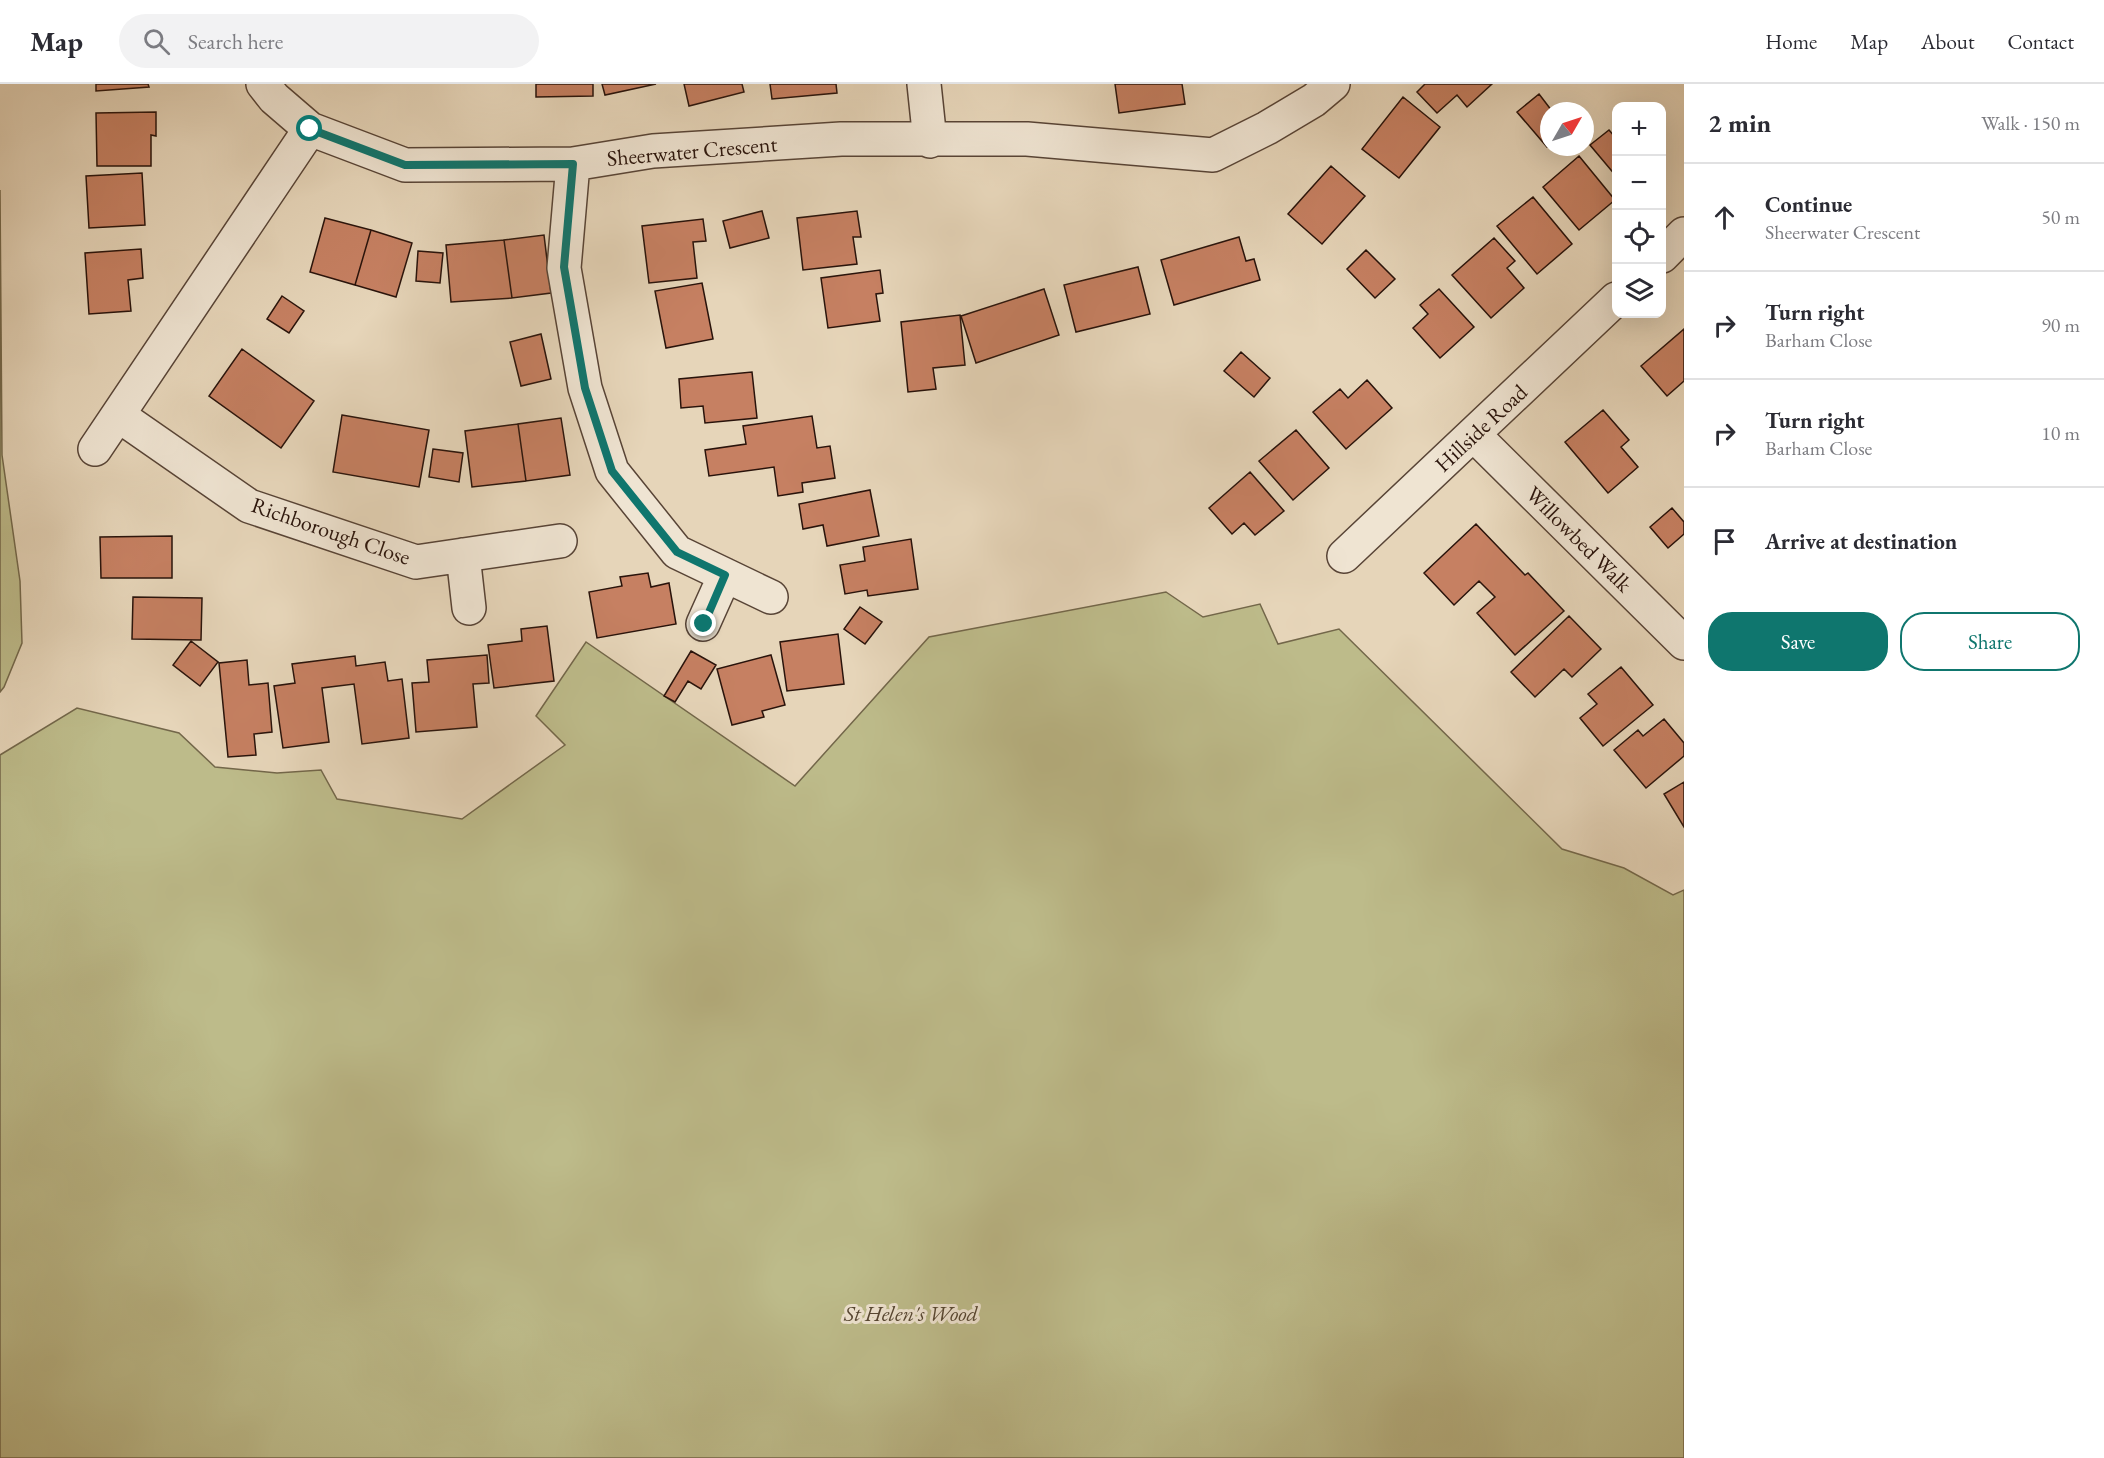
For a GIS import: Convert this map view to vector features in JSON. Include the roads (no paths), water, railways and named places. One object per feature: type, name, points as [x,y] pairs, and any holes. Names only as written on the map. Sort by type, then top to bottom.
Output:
[{"type":"street","name":"Sheerwater Crescent","points":[[263,84],[274,98],[310,129],[405,165],[573,164],[653,151],[841,140],[1027,139],[1213,155],[1314,100],[1333,84]]},
{"type":"street","points":[[924,84],[930,141]]},
{"type":"street","points":[[94,449],[310,129]]},
{"type":"street","points":[[573,164],[564,267],[585,388],[612,471],[677,552],[771,597]]},
{"type":"street","points":[[1666,252],[1684,234]]},
{"type":"street","name":"Hillside Road","points":[[1344,556],[1612,304]]},
{"type":"street","name":"Richborough Close","points":[[118,415],[249,506],[416,561],[560,541]]},
{"type":"street","name":"Willowbed Walk","points":[[1474,435],[1684,643]]},
{"type":"street","points":[[463,555],[469,608]]},
{"type":"street","points":[[704,624],[725,575]]},
{"type":"park label","name":"St Helen's Wood","points":[[911,1313]]}]
